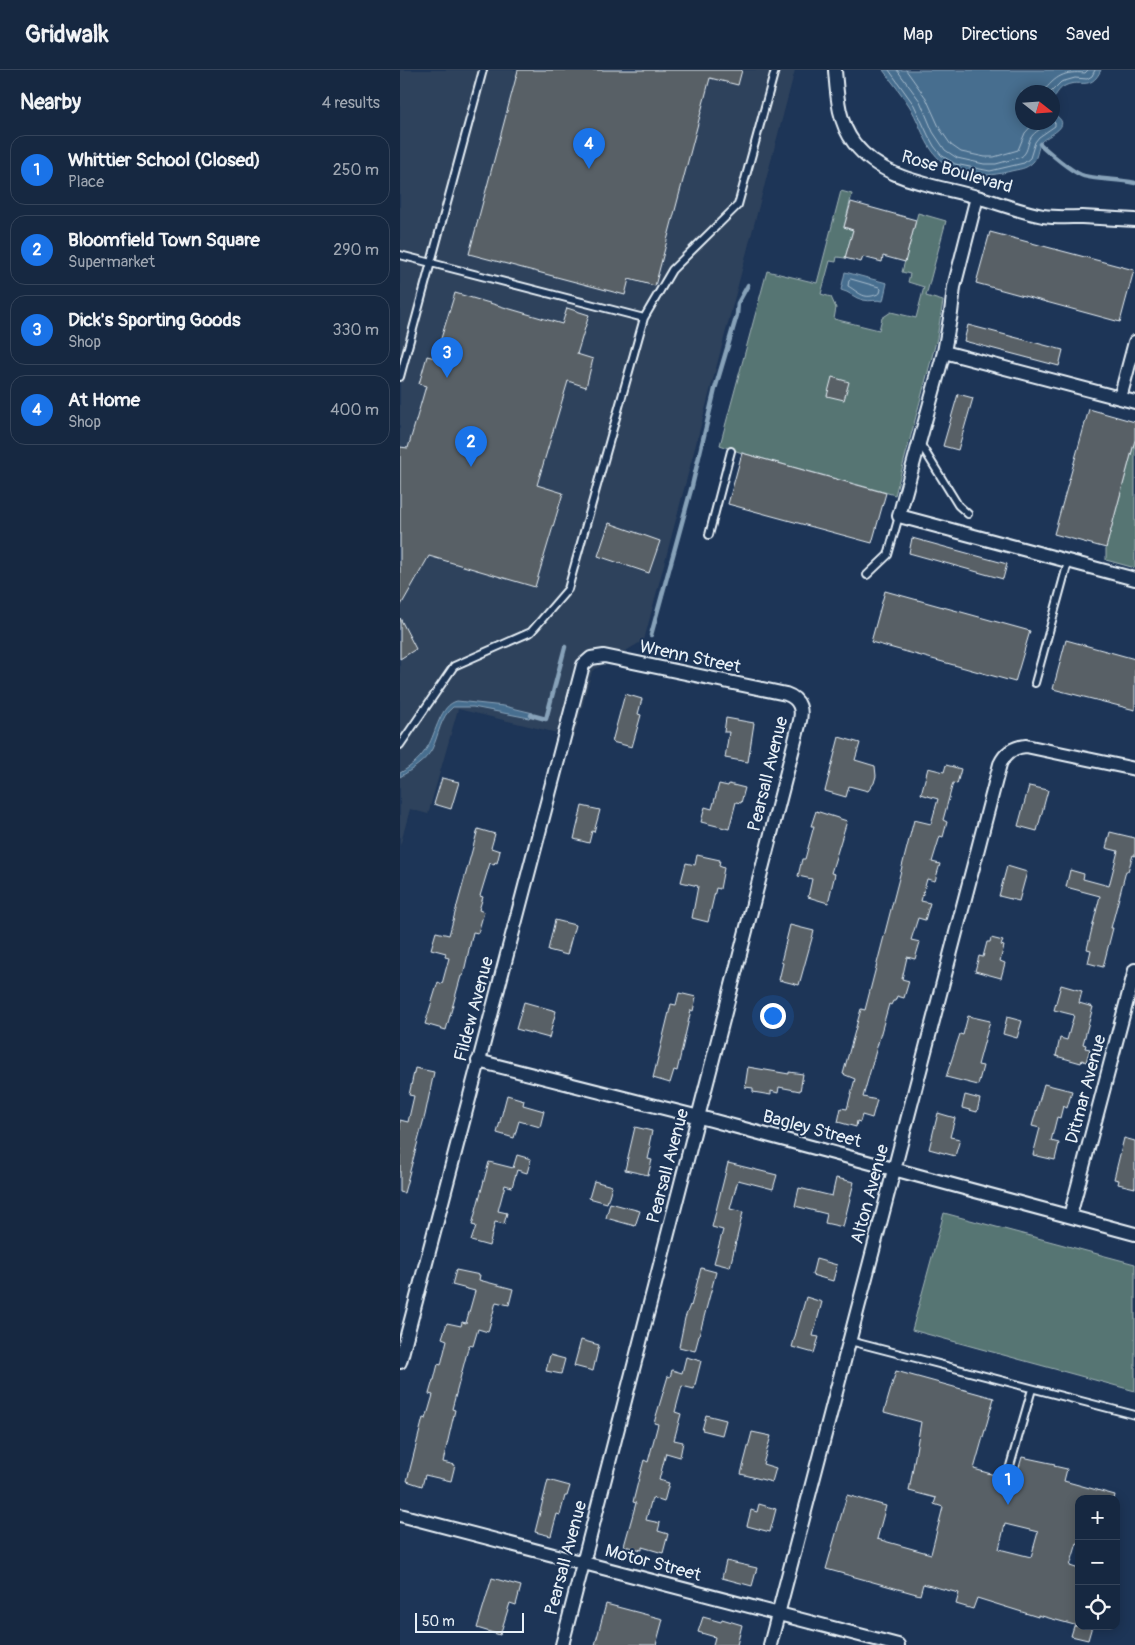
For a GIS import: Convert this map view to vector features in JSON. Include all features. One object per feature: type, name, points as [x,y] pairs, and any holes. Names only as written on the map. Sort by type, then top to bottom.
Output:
[{"type":"street","name":"Rose Boulevard","points":[[835,70],[838,107],[846,129],[865,154],[893,173],[917,182],[1044,216],[1135,220]]},
{"type":"street","points":[[977,197],[954,287],[944,352],[899,516],[1135,579]]},
{"type":"street","points":[[1120,398],[1135,342]]},
{"type":"street","points":[[944,352],[1135,402]]},
{"type":"street","name":"Wrenn Street","points":[[583,665],[587,660],[594,657],[604,656],[786,694],[793,698]]},
{"type":"street","name":"Fildew Avenue","points":[[400,1362],[583,665]]},
{"type":"street","name":"Pearsall Avenue","points":[[562,1645],[801,718],[801,707],[793,698]]},
{"type":"street","name":"Alton Avenue","points":[[770,1645],[1000,764],[1007,753],[1016,748],[1026,746],[1135,769]]},
{"type":"street","name":"Ditmar Avenue","points":[[1070,1216],[1135,970]]},
{"type":"street","name":"Bagley Street","points":[[478,1061],[895,1169],[1135,1234]]},
{"type":"street","name":"Motor Street","points":[[400,1515],[779,1614],[856,1637],[898,1645]]},
{"type":"lane","points":[[400,377],[483,70]]},
{"type":"lane","points":[[400,745],[454,666],[531,632],[568,589],[644,318],[672,270],[738,205],[775,70]]},
{"type":"lane","points":[[400,255],[644,318]]},
{"type":"lane","points":[[919,442],[958,505],[968,514]]},
{"type":"lane","points":[[709,535],[731,451]]},
{"type":"lane","points":[[867,575],[888,555],[899,516]]},
{"type":"lane","points":[[1035,683],[1068,562]]},
{"type":"lane","points":[[850,1341],[1135,1415]]},
{"type":"lane","points":[[1008,1473],[1032,1389]]},
{"type":"shaded area","points":[[400,70],[795,70],[644,640],[592,671],[574,737],[458,709],[428,814],[410,809],[400,846]]},
{"type":"green space","points":[[841,191],[852,194],[844,227],[853,230],[845,258],[837,257],[836,262],[830,261],[821,294],[831,297],[836,308],[834,319],[879,330],[882,318],[891,312],[916,318],[924,287],[908,282],[910,274],[902,272],[918,213],[946,221],[926,296],[943,301],[937,338],[895,495],[742,453],[720,445],[767,271],[817,283]]},
{"type":"green space","points":[[1135,440],[1135,568],[1106,560],[1106,548]]},
{"type":"green space","points":[[944,1213],[1135,1264],[1135,1391],[912,1330]]},
{"type":"water","points":[[883,70],[1101,70],[1093,81],[1069,84],[1060,90],[1060,85],[1015,85],[1015,130],[1058,130],[1041,142],[1035,159],[1027,167],[989,175],[974,175],[959,171],[944,163],[931,149],[915,115]]},
{"type":"water","points":[[845,272],[887,283],[883,301],[863,300],[841,290]]},
{"type":"water","points":[[457,701],[504,706],[533,713],[529,718],[473,707],[453,707],[442,721],[434,744],[426,757],[400,777],[400,773],[416,761],[426,750],[446,708]]},
{"type":"building","points":[[518,70],[742,70],[738,85],[710,78],[655,286],[629,279],[625,295],[469,254]]},
{"type":"building","points":[[851,202],[916,220],[905,262],[883,256],[882,262],[863,257],[861,262],[845,258],[853,230],[844,227]]},
{"type":"building","points":[[990,232],[1134,270],[1120,322],[976,283]]},
{"type":"building","points":[[455,293],[562,324],[567,308],[589,315],[577,354],[593,359],[586,387],[568,381],[537,485],[563,493],[535,587],[429,556],[400,607],[400,447],[408,448],[426,386],[419,384],[427,356],[435,358]]},
{"type":"building","points":[[968,325],[1063,350],[1059,366],[964,341]]},
{"type":"building","points":[[832,377],[849,382],[844,400],[827,396]]},
{"type":"building","points":[[958,394],[973,398],[958,450],[943,446]]},
{"type":"building","points":[[1089,409],[1135,422],[1135,440],[1106,548],[1054,534]]},
{"type":"building","points":[[742,453],[886,493],[872,543],[728,504]]},
{"type":"building","points":[[609,523],[660,541],[649,573],[598,556]]},
{"type":"building","points":[[912,538],[1007,564],[1003,579],[909,553]]},
{"type":"building","points":[[885,591],[1030,631],[1015,682],[871,642]]},
{"type":"building","points":[[400,618],[416,649],[400,659]]},
{"type":"building","points":[[1066,640],[1135,659],[1135,710],[1053,689]]},
{"type":"building","points":[[625,694],[642,699],[638,714],[641,715],[632,747],[612,742]]},
{"type":"building","points":[[726,718],[754,723],[748,762],[725,758],[729,732],[724,732]]},
{"type":"building","points":[[839,737],[860,743],[855,760],[875,766],[876,776],[874,783],[868,791],[849,786],[846,797],[825,791]]},
{"type":"building","points":[[946,765],[961,769],[957,784],[953,783],[943,820],[947,822],[943,837],[940,836],[932,862],[940,864],[935,881],[927,879],[921,901],[930,903],[925,920],[918,918],[911,940],[920,942],[915,959],[907,957],[902,979],[909,981],[904,998],[897,996],[891,1005],[889,1004],[863,1097],[877,1100],[872,1118],[862,1115],[860,1122],[857,1121],[856,1127],[838,1122],[841,1108],[847,1109],[855,1079],[843,1074],[861,1009],[865,1010],[914,820],[931,824],[938,799],[921,794],[928,768],[944,772]]},
{"type":"building","points":[[442,778],[459,782],[451,809],[434,804]]},
{"type":"building","points":[[719,784],[728,786],[729,784],[745,788],[741,803],[736,802],[729,829],[701,822],[705,807],[712,809]]},
{"type":"building","points":[[1029,786],[1048,790],[1037,831],[1018,826]]},
{"type":"building","points":[[582,806],[600,810],[589,843],[574,839]]},
{"type":"building","points":[[816,811],[847,821],[831,873],[835,874],[828,903],[808,897],[812,879],[798,876],[802,859],[805,859],[814,826],[811,826]]},
{"type":"building","points":[[478,829],[495,834],[491,848],[500,851],[497,863],[495,862],[494,865],[490,863],[480,896],[483,897],[479,910],[484,912],[478,933],[473,932],[463,976],[461,976],[446,1030],[425,1024],[438,982],[442,984],[449,958],[445,957],[446,953],[431,949],[436,932],[449,935]]},
{"type":"building","points":[[1110,832],[1135,838],[1135,856],[1133,855],[1128,871],[1126,871],[1103,967],[1088,963],[1091,950],[1087,949],[1100,896],[1066,887],[1070,870],[1084,874],[1083,879],[1109,886],[1118,851],[1106,848]]},
{"type":"building","points":[[697,855],[720,860],[719,866],[724,868],[720,889],[716,888],[708,922],[692,918],[698,886],[681,882],[686,863],[695,865]]},
{"type":"building","points":[[1007,866],[1027,872],[1019,901],[999,896]]},
{"type":"building","points":[[555,920],[575,925],[567,955],[548,950]]},
{"type":"building","points":[[790,925],[814,931],[799,985],[779,980],[783,963],[781,962]]},
{"type":"building","points":[[991,938],[1003,941],[1001,945],[1004,946],[1000,961],[1005,963],[1001,978],[975,971],[979,956],[983,957],[987,942],[990,942]]},
{"type":"building","points":[[1061,985],[1082,991],[1079,1003],[1093,1007],[1083,1044],[1086,1045],[1085,1048],[1090,1049],[1086,1062],[1082,1060],[1081,1063],[1056,1056],[1060,1038],[1067,1040],[1074,1015],[1054,1010]]},
{"type":"building","points":[[679,993],[696,997],[693,1011],[691,1010],[677,1071],[674,1070],[670,1083],[653,1078],[671,1004],[676,1005]]},
{"type":"building","points":[[524,1002],[556,1011],[549,1038],[516,1029]]},
{"type":"building","points":[[968,1016],[990,1021],[978,1065],[983,1066],[978,1085],[946,1077],[960,1034],[963,1035]]},
{"type":"building","points":[[1007,1017],[1022,1021],[1017,1038],[1003,1034]]},
{"type":"building","points":[[748,1067],[789,1074],[789,1072],[803,1074],[800,1091],[779,1087],[778,1093],[771,1091],[771,1095],[753,1092],[753,1088],[745,1087]]},
{"type":"building","points":[[415,1068],[434,1072],[425,1115],[404,1193],[400,1192],[400,1120],[408,1122],[414,1096],[409,1095]]},
{"type":"building","points":[[1044,1084],[1072,1091],[1067,1108],[1063,1106],[1060,1118],[1057,1117],[1051,1141],[1059,1143],[1055,1160],[1033,1155],[1040,1128],[1032,1126]]},
{"type":"building","points":[[507,1095],[524,1100],[523,1105],[544,1111],[540,1127],[519,1121],[514,1138],[497,1133]]},
{"type":"building","points":[[965,1095],[980,1099],[977,1112],[962,1108]]},
{"type":"building","points":[[938,1113],[955,1118],[950,1137],[960,1139],[955,1156],[929,1149]]},
{"type":"building","points":[[635,1127],[652,1131],[648,1159],[652,1160],[648,1175],[625,1170]]},
{"type":"building","points":[[1124,1138],[1135,1141],[1135,1188],[1118,1184],[1119,1180],[1114,1179]]},
{"type":"building","points":[[517,1155],[531,1159],[527,1173],[517,1170],[512,1187],[505,1185],[498,1211],[507,1213],[504,1224],[495,1222],[489,1246],[471,1241],[476,1226],[472,1225],[489,1162],[513,1168]]},
{"type":"building","points":[[728,1163],[777,1175],[773,1189],[738,1180],[730,1209],[743,1212],[730,1267],[714,1263],[723,1230],[712,1227]]},
{"type":"building","points":[[836,1178],[854,1182],[843,1227],[825,1223],[827,1214],[795,1206],[799,1188],[832,1196]]},
{"type":"building","points":[[594,1181],[612,1186],[607,1203],[589,1198]]},
{"type":"building","points":[[610,1203],[640,1211],[635,1226],[606,1218]]},
{"type":"building","points":[[816,1259],[837,1265],[833,1281],[812,1275]]},
{"type":"building","points":[[701,1268],[716,1272],[695,1351],[679,1347],[685,1318],[691,1306]]},
{"type":"building","points":[[456,1270],[480,1275],[479,1280],[513,1289],[509,1305],[496,1302],[488,1332],[478,1329],[473,1346],[469,1345],[452,1409],[455,1410],[443,1462],[455,1465],[451,1481],[425,1475],[422,1486],[407,1481],[423,1418],[426,1419],[433,1395],[429,1394],[433,1380],[438,1364],[441,1365],[447,1340],[442,1338],[447,1323],[461,1326],[462,1322],[466,1323],[475,1291],[452,1285]]},
{"type":"building","points":[[806,1297],[822,1302],[813,1336],[819,1337],[814,1353],[792,1347]]},
{"type":"building","points":[[581,1340],[599,1345],[593,1371],[574,1366]]},
{"type":"building","points":[[550,1355],[565,1359],[561,1374],[546,1371]]},
{"type":"building","points":[[686,1357],[701,1361],[694,1389],[682,1386],[675,1412],[681,1414],[674,1440],[683,1442],[680,1457],[666,1453],[659,1480],[669,1483],[664,1502],[652,1498],[646,1520],[660,1523],[658,1531],[668,1534],[663,1553],[642,1547],[642,1550],[624,1546],[636,1503],[633,1502],[639,1478],[644,1460],[648,1462],[658,1424],[654,1423],[668,1376],[670,1377],[672,1370],[682,1373]]},
{"type":"building","points":[[896,1371],[994,1398],[974,1469],[1015,1481],[1022,1457],[1055,1464],[1054,1466],[1067,1469],[1064,1481],[1115,1495],[1075,1495],[1075,1550],[1070,1566],[1075,1568],[1075,1625],[1038,1615],[1038,1617],[977,1598],[973,1609],[956,1604],[959,1593],[923,1584],[920,1595],[826,1569],[847,1495],[886,1506],[877,1539],[931,1554],[943,1507],[934,1504],[936,1498],[909,1491],[921,1422],[884,1412]],"holes":[[[1005,1524],[1038,1532],[1031,1557],[999,1549]]]},
{"type":"building","points":[[706,1415],[726,1420],[722,1435],[702,1430]]},
{"type":"building","points":[[752,1432],[771,1436],[763,1464],[776,1468],[772,1482],[741,1474]]},
{"type":"building","points":[[548,1480],[570,1486],[560,1515],[557,1514],[551,1536],[535,1532]]},
{"type":"building","points":[[759,1504],[776,1509],[770,1532],[747,1526],[751,1510],[757,1512]]},
{"type":"building","points":[[726,1561],[757,1568],[752,1586],[722,1578]]},
{"type":"building","points":[[492,1578],[521,1586],[516,1605],[510,1603],[500,1635],[477,1628]]},
{"type":"building","points":[[606,1604],[663,1619],[656,1645],[595,1645]]},
{"type":"building","points":[[703,1617],[721,1622],[722,1619],[742,1625],[737,1645],[713,1645],[715,1637],[698,1632]]},
{"type":"building","points":[[1074,1626],[1075,1630],[1091,1630],[1088,1640],[1071,1636]]},
{"type":"waterway","points":[[1040,144],[1079,174],[1135,183]]},
{"type":"waterway","points":[[651,635],[692,486],[715,389],[737,315],[738,303],[748,285]]},
{"type":"waterway","points":[[531,715],[546,719],[565,647]]},
{"type":"place","name":"At Home","points":[[589,169]]},
{"type":"place","name":"Dick's Sporting Goods","points":[[447,378]]},
{"type":"place","name":"Bloomfield Town Square","points":[[471,467]]},
{"type":"place","name":"Whittier School (Closed)","points":[[1008,1505]]}]
